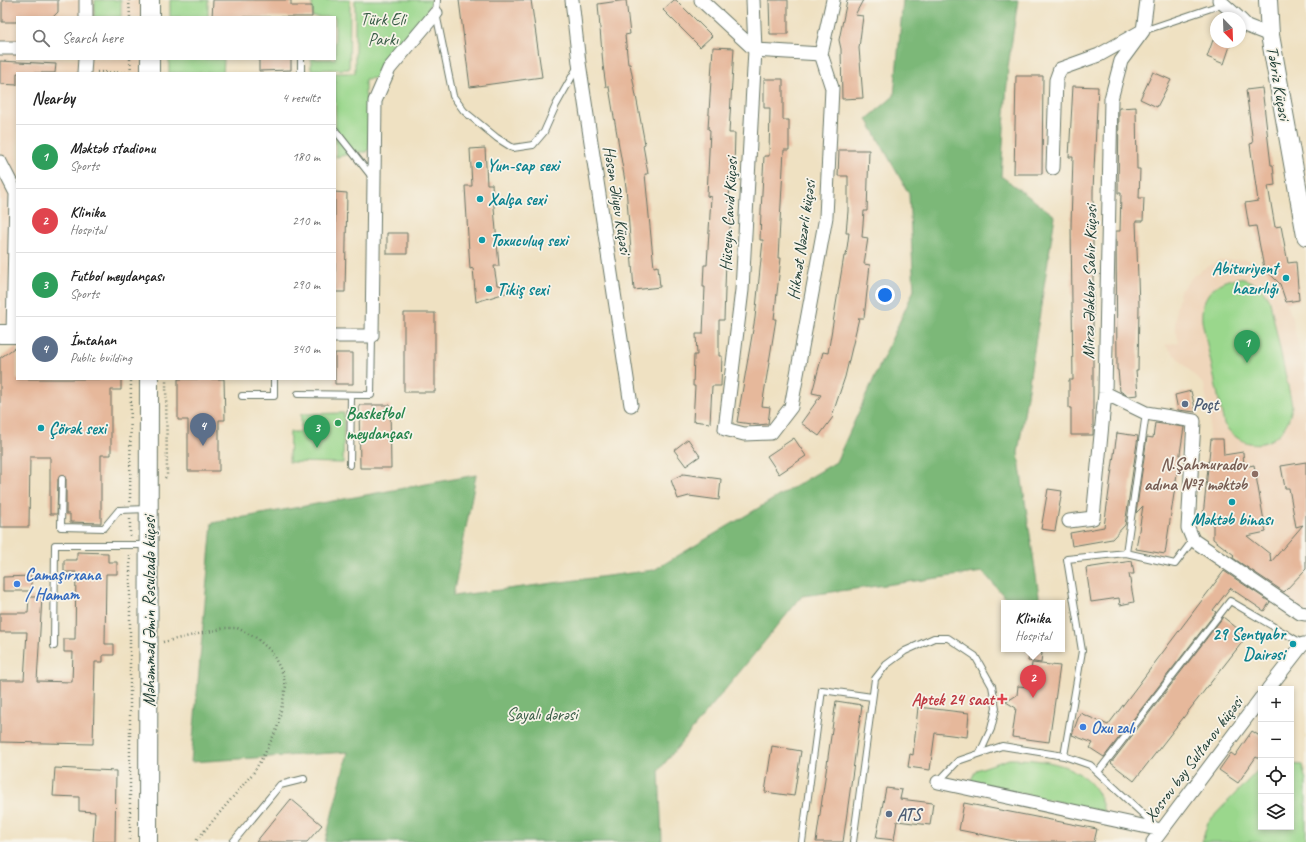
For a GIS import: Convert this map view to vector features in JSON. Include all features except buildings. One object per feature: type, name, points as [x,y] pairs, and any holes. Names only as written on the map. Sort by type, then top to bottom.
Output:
[{"type":"main road","points":[[150,0],[150,16]]},
{"type":"main road","name":"Təbriz Küçəsi","points":[[1268,0],[1270,35],[1306,236]]},
{"type":"main road","points":[[150,60],[150,72]]},
{"type":"main road","name":"Məhəmməd Əmin Rəsulzadə küçəsi","points":[[148,842],[150,545],[149,380]]},
{"type":"street","points":[[86,0],[86,16]]},
{"type":"street","name":"Həsən Əliyev Küçəsi","points":[[572,0],[579,63],[631,405]]},
{"type":"street","points":[[701,0],[755,50],[821,54],[833,0]]},
{"type":"street","name":"Hüseyn Cavid Küçəsi","points":[[725,429],[742,290],[755,50],[753,0]]},
{"type":"street","points":[[1053,168],[1056,80],[1060,69],[1099,55],[1143,31],[1147,0]]},
{"type":"street","points":[[1221,2],[1232,12]]},
{"type":"street","points":[[336,336],[372,336],[375,101],[389,70],[437,6]]},
{"type":"street","points":[[1246,25],[1270,35]]},
{"type":"street","name":"Mirzə Ələkbər Sabir Küçəsi","points":[[1069,521],[1093,518],[1105,393],[1111,99],[1121,61],[1143,31]]},
{"type":"street","points":[[0,48],[16,48]]},
{"type":"street","name":"Hikmət Nəzərli küçəsi","points":[[725,429],[744,434],[771,433],[791,407],[826,217],[832,88],[821,54]]},
{"type":"street","points":[[0,162],[16,195],[10,334]]},
{"type":"street","points":[[1105,393],[1146,413],[1194,421],[1188,528],[1193,540],[1300,613],[1306,614]]},
{"type":"street","points":[[1270,686],[1305,642]]},
{"type":"street","name":"Xosrov bəy Sultanov küçəsi","points":[[1153,842],[1258,702]]},
{"type":"street","points":[[938,782],[1161,830]]},
{"type":"lane","points":[[1143,31],[1221,2]]},
{"type":"lane","points":[[437,6],[453,96],[464,111],[513,148],[532,145],[544,132],[556,105],[579,63]]},
{"type":"lane","points":[[301,60],[301,72]]},
{"type":"lane","points":[[336,131],[375,179]]},
{"type":"lane","points":[[298,394],[371,395],[372,336]]},
{"type":"lane","points":[[242,396],[274,396],[274,380]]},
{"type":"lane","points":[[350,465],[351,395]]},
{"type":"lane","points":[[1126,554],[1146,413]]},
{"type":"lane","points":[[62,479],[61,527],[104,528],[119,510],[150,509]]},
{"type":"lane","points":[[1064,756],[1082,651],[1067,560],[1126,554],[1175,564],[1193,540]]},
{"type":"lane","points":[[54,646],[55,545],[150,545]]},
{"type":"lane","points":[[1098,772],[1230,601],[1305,642]]},
{"type":"lane","points":[[853,842],[875,679],[886,665],[905,651],[934,638],[948,638],[975,656],[992,686],[996,708],[991,729],[980,753]]},
{"type":"lane","points":[[802,842],[822,690],[872,697]]},
{"type":"lane","points":[[938,782],[958,761],[1002,746],[1064,756],[1090,765],[1161,830]]},
{"type":"lane","points":[[233,842],[280,785],[304,779]]},
{"type":"path","points":[[129,0],[130,16]]},
{"type":"path","points":[[130,60],[131,72]]},
{"type":"path","points":[[84,68],[122,72]]},
{"type":"path","points":[[130,842],[131,380]]},
{"type":"path","points":[[149,646],[191,634],[225,628],[237,628],[255,637],[271,651],[282,672],[286,686],[277,729],[254,772],[195,842]]},
{"type":"shaded area","points":[[0,0],[142,0],[142,16],[16,16],[16,60],[142,60],[141,72],[16,72],[16,323],[0,324]]},
{"type":"shaded area","name":"N.Şahmuradov adına №7 məktəb","points":[[1246,259],[1264,268],[1280,284],[1291,314],[1306,380],[1306,611],[1301,612],[1208,538],[1199,527],[1210,421],[1204,385],[1165,345],[1179,342],[1175,326],[1176,310],[1180,291],[1195,274],[1218,261]]},
{"type":"green space","points":[[95,0],[121,0],[121,16],[94,16]]},
{"type":"green space","points":[[170,0],[208,0],[208,16],[170,16]]},
{"type":"green space","points":[[312,0],[350,0],[349,69],[311,70],[311,60],[336,60],[336,16],[312,16]]},
{"type":"green space","name":"Türk Eli Parkı","points":[[355,0],[432,0],[421,26],[379,78],[365,79],[365,93],[371,119],[371,147],[366,152],[336,157],[336,73],[355,73]]},
{"type":"green space","name":"Sayalı dərəsi","points":[[903,0],[1018,0],[1008,67],[1001,176],[1055,216],[1018,453],[1040,600],[1007,600],[983,572],[802,596],[659,770],[662,842],[325,842],[348,752],[191,762],[212,523],[476,475],[453,596],[654,570],[836,462],[914,290],[909,194],[867,119],[894,96]]},
{"type":"green space","points":[[169,60],[224,60],[223,72],[169,72]]},
{"type":"green space","points":[[1239,278],[1254,283],[1262,289],[1268,297],[1292,405],[1289,418],[1283,429],[1275,437],[1265,442],[1255,444],[1244,441],[1233,435],[1224,424],[1202,321],[1203,304],[1210,291],[1222,282]]},
{"type":"green space","points":[[344,413],[343,463],[289,462],[290,432],[301,432],[301,414]]},
{"type":"green space","points":[[1009,759],[1024,759],[1054,763],[1081,775],[1091,784],[1099,796],[1104,812],[970,782],[976,770]]},
{"type":"green space","points":[[1294,764],[1302,765],[1306,781],[1306,842],[1202,842],[1208,822],[1258,770],[1258,830],[1294,830]]},
{"type":"place","name":"Yun-sap sexi","points":[[479,165]]},
{"type":"place","name":"Xalça sexi","points":[[480,199]]},
{"type":"place","name":"Toxuculuq sexi","points":[[482,240]]},
{"type":"place","name":"Abituriyent hazırlığı","points":[[1286,278]]},
{"type":"place","name":"Tikiş sexi","points":[[489,289]]},
{"type":"place","name":"Məktəb stadionu","points":[[1247,363]]},
{"type":"place","name":"Poçt","points":[[1185,404]]},
{"type":"place","name":"Basketbol meydançası","points":[[338,423]]},
{"type":"place","name":"Çörək sexi","points":[[41,428]]},
{"type":"place","name":"İmtahan","points":[[203,446]]},
{"type":"place","name":"Futbol meydançası","points":[[317,448]]},
{"type":"place","name":"N.Şahmuradov adına №7 məktəb","points":[[1255,474]]},
{"type":"place","name":"Məktəb binası","points":[[1232,502]]},
{"type":"place","name":"Camaşırxana / Hamam","points":[[17,584]]},
{"type":"place","name":"29 Sentyabr Dairəsi","points":[[1293,644]]},
{"type":"place","name":"Klinika","points":[[1033,698]]},
{"type":"place","name":"Aptek 24 saat","points":[[1002,699]]},
{"type":"place","name":"Oxu zalı","points":[[1083,727]]},
{"type":"place","name":"ATS","points":[[889,814]]}]
